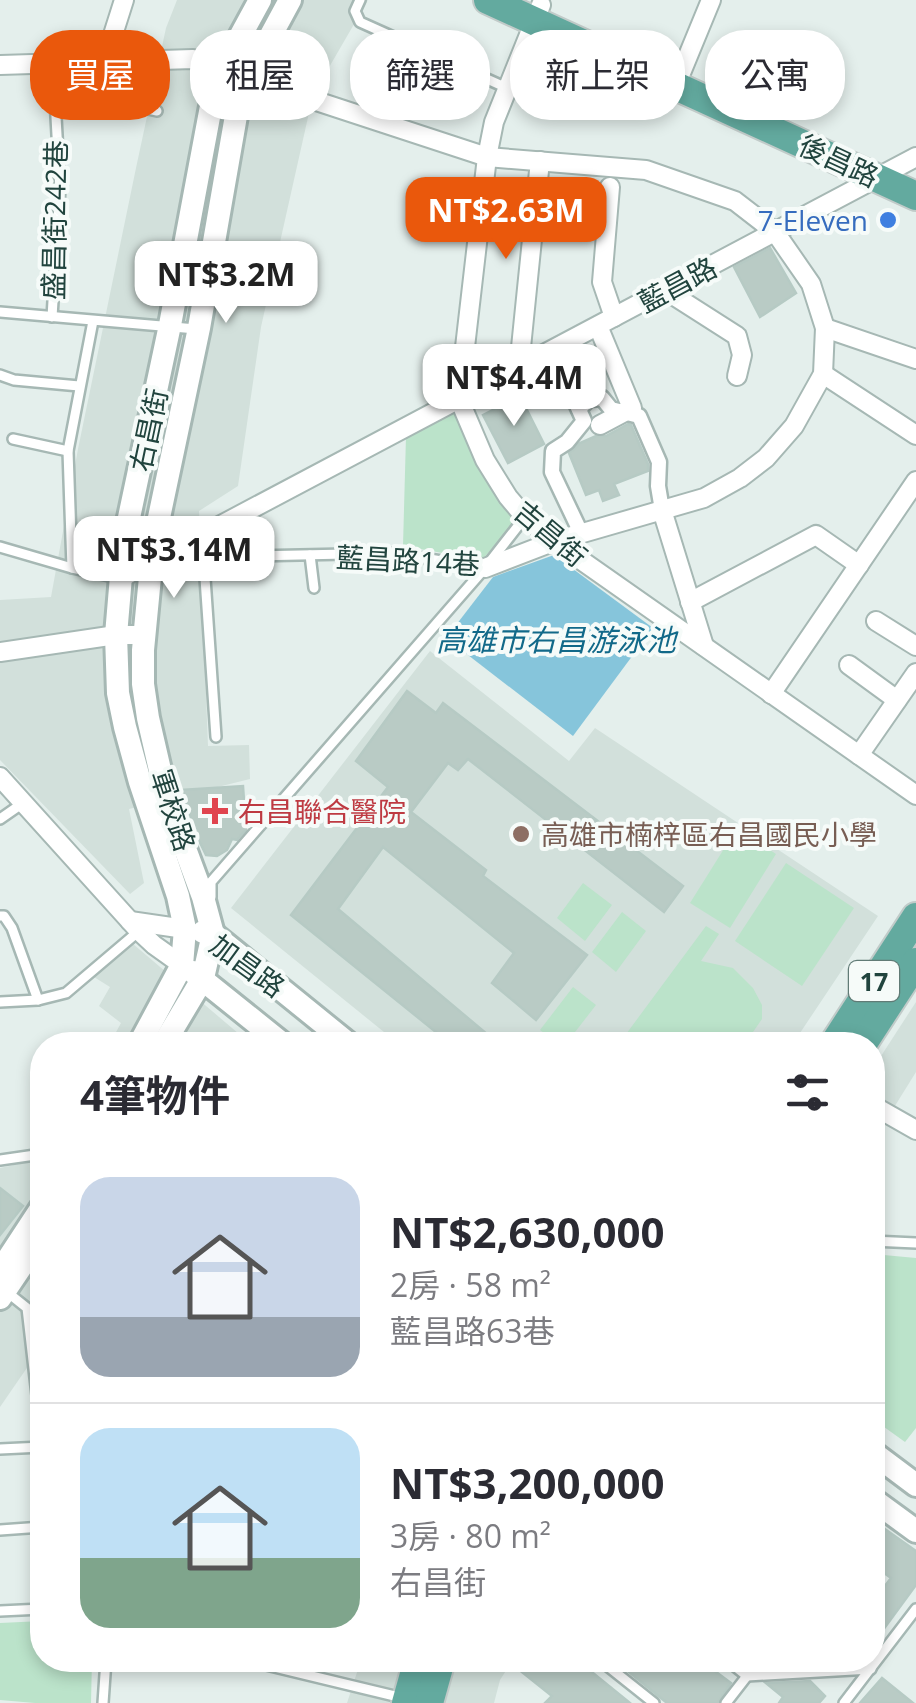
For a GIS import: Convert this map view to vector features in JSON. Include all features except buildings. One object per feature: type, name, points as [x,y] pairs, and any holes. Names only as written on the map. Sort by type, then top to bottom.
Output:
[{"type":"main road","name":"後昌路","points":[[488,0],[535,9],[580,30]]},
{"type":"main road","name":"後昌路","points":[[685,79],[902,170],[916,196]]},
{"type":"main road","name":"17","points":[[841,1032],[916,917]]},
{"type":"main road","name":"17","points":[[870,1032],[916,962]]},
{"type":"main road","points":[[418,1672],[418,1702]]},
{"type":"main road","points":[[418,1702],[434,1672]]},
{"type":"street","points":[[114,30],[124,0]]},
{"type":"street","name":"右昌街","points":[[244,30],[260,0]]},
{"type":"street","name":"右昌街","points":[[274,30],[290,0]]},
{"type":"street","points":[[685,65],[711,0]]},
{"type":"street","name":"吉昌街","points":[[535,9],[494,122],[487,158],[460,399],[485,460],[525,517],[555,541],[916,796]]},
{"type":"street","points":[[0,64],[30,63]]},
{"type":"street","points":[[330,106],[487,158],[646,170],[735,201],[775,232],[811,284],[825,328],[916,359]]},
{"type":"street","name":"右昌街","points":[[116,634],[124,541],[208,120]]},
{"type":"street","name":"右昌街","points":[[152,562],[236,120]]},
{"type":"street","points":[[519,368],[540,161]]},
{"type":"street","name":"藍昌路","points":[[120,578],[775,232],[902,170]]},
{"type":"street","points":[[600,425],[632,408],[606,321],[602,282],[610,188]]},
{"type":"street","points":[[665,290],[737,336],[742,355],[737,376]]},
{"type":"street","name":"藍昌路14巷","points":[[485,568],[555,541],[704,498],[740,478],[766,458],[794,426],[823,374],[825,328]]},
{"type":"street","points":[[552,350],[584,421],[568,442],[553,451],[552,472],[582,533]]},
{"type":"street","points":[[823,374],[916,435]]},
{"type":"street","points":[[579,410],[589,400],[602,398],[611,409],[639,416],[659,462],[662,510],[705,647]]},
{"type":"street","points":[[771,694],[916,481]]},
{"type":"street","points":[[690,602],[816,535],[859,565]]},
{"type":"street","name":"軍校路","points":[[152,562],[144,635],[143,684],[148,718],[160,770],[212,934],[203,978],[171,1032]]},
{"type":"street","points":[[876,621],[916,646]]},
{"type":"street","points":[[0,652],[116,634],[144,635]]},
{"type":"street","name":"軍校路","points":[[116,634],[118,693],[125,727],[185,928],[182,965],[146,1032]]},
{"type":"street","points":[[849,665],[897,700]]},
{"type":"street","points":[[859,756],[916,672]]},
{"type":"street","name":"加昌路","points":[[0,777],[134,926],[167,956],[203,978],[268,1032]]},
{"type":"street","name":"加昌路","points":[[134,926],[185,928],[212,934],[334,1032]]},
{"type":"street","points":[[885,1112],[916,1130]]},
{"type":"street","points":[[1,1286],[30,1240]]},
{"type":"street","points":[[885,1461],[916,1484]]},
{"type":"street","points":[[885,1508],[916,1531]]},
{"type":"lane","points":[[360,0],[356,11],[360,22],[507,88]]},
{"type":"lane","name":"盛昌街242巷","points":[[52,317],[60,188],[56,120]]},
{"type":"lane","points":[[0,312],[199,330]]},
{"type":"lane","points":[[72,568],[68,450],[94,321]]},
{"type":"lane","points":[[0,376],[79,386]]},
{"type":"lane","points":[[13,440],[68,450]]},
{"type":"lane","points":[[212,934],[211,882],[525,517]]},
{"type":"lane","points":[[202,535],[216,737]]},
{"type":"lane","points":[[0,547],[120,578]]},
{"type":"lane","name":"藍昌路14巷","points":[[204,557],[392,553],[485,568]]},
{"type":"lane","points":[[310,555],[314,588]]},
{"type":"lane","points":[[0,819],[23,803]]},
{"type":"lane","points":[[0,916],[12,928],[38,1000]]},
{"type":"lane","points":[[0,1002],[38,1000],[66,992],[134,926]]},
{"type":"lane","points":[[0,1160],[30,1156]]},
{"type":"lane","points":[[885,1242],[916,1243]]},
{"type":"lane","points":[[1,1286],[27,1308],[30,1334]]},
{"type":"lane","points":[[0,1448],[30,1447]]},
{"type":"lane","points":[[0,1530],[30,1529]]},
{"type":"lane","points":[[885,1650],[916,1608]]},
{"type":"lane","points":[[0,1611],[30,1610]]},
{"type":"lane","points":[[102,1703],[105,1672]]},
{"type":"lane","points":[[296,1672],[418,1702]]},
{"type":"lane","points":[[615,1672],[654,1703]]},
{"type":"lane","points":[[742,1672],[747,1676],[818,1672]]},
{"type":"lane","points":[[844,1703],[869,1672]]},
{"type":"lane","points":[[726,1703],[747,1676]]},
{"type":"shaded area","points":[[177,0],[368,0],[330,66],[330,30],[190,30],[190,120],[307,120],[261,327],[238,486],[199,511],[208,746],[249,745],[250,779],[129,809],[144,883],[130,894],[0,760],[0,600],[51,597],[146,120],[170,120],[170,30],[166,28]]},
{"type":"shaded area","name":"高雄市楠梓區右昌國民小學","points":[[430,651],[569,761],[595,728],[878,916],[801,1032],[384,1032],[231,908]]},
{"type":"shaded area","points":[[133,944],[237,1032],[116,1032],[121,1023],[99,1006],[110,987],[94,977]]},
{"type":"shaded area","points":[[916,1002],[916,1072],[893,1109],[885,1104],[885,1050]]},
{"type":"shaded area","points":[[30,1162],[30,1363],[0,1407],[0,1168]]},
{"type":"shaded area","points":[[357,1672],[505,1672],[494,1703],[347,1703]]},
{"type":"green space","points":[[456,408],[518,518],[482,560],[403,546],[406,436]]},
{"type":"green space","points":[[737,828],[776,854],[730,928],[690,903]]},
{"type":"green space","points":[[786,863],[854,908],[802,986],[735,941]]},
{"type":"green space","points":[[583,883],[612,905],[585,941],[557,918]]},
{"type":"green space","points":[[622,912],[646,931],[616,972],[592,952]]},
{"type":"green space","points":[[706,926],[719,934],[701,961],[733,968],[753,988],[762,1005],[762,1019],[753,1032],[628,1032]]},
{"type":"green space","points":[[573,987],[596,1005],[575,1032],[540,1030]]},
{"type":"green space","points":[[885,1255],[916,1258],[916,1428],[905,1442],[885,1428]]},
{"type":"green space","points":[[30,1622],[30,1672],[92,1672],[91,1703],[0,1700],[0,1623]]},
{"type":"water","name":"高雄市右昌游泳池","points":[[554,555],[653,628],[573,736],[446,638],[493,577]]},
{"type":"place","name":"7-Eleven","points":[[888,220]]},
{"type":"place","name":"右昌聯合醫院","points":[[215,811]]},
{"type":"place","name":"高雄市楠梓區右昌國民小學","points":[[521,834]]}]
